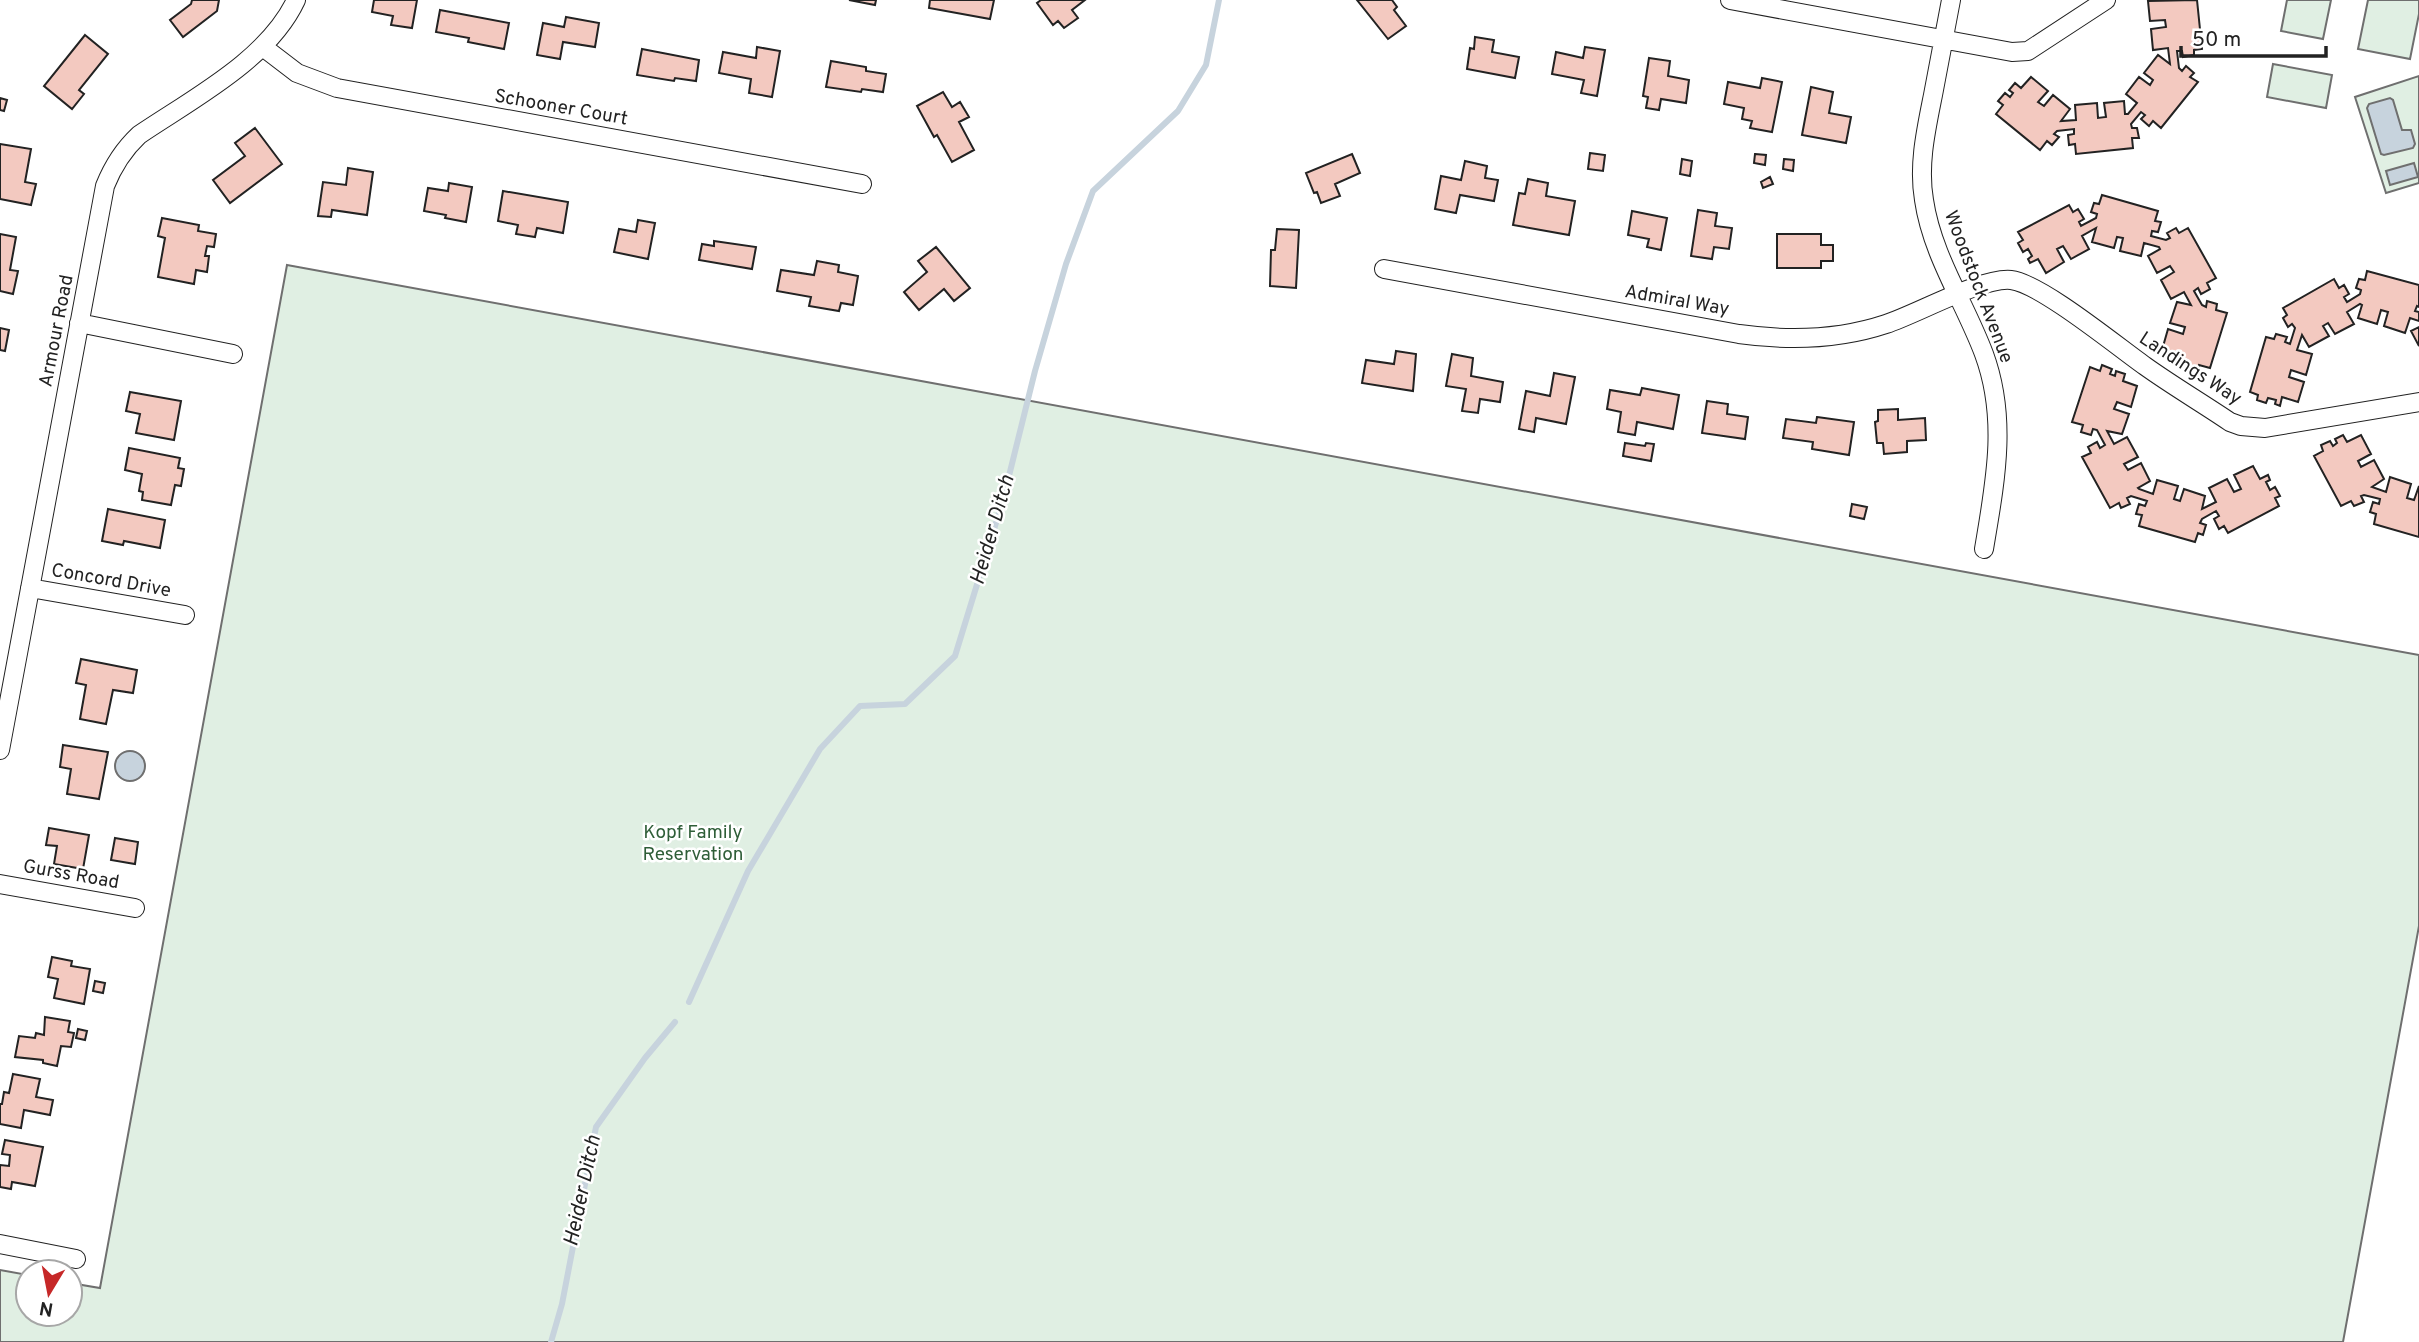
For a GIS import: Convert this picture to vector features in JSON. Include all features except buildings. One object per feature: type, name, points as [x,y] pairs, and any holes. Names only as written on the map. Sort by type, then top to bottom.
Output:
[{"type":"street","name":"Armour Road","points":[[0,750],[105,186],[111,170],[139,135],[240,66],[263,47],[296,0]]},
{"type":"street","points":[[1730,0],[2012,52],[2028,51],[2106,0]]},
{"type":"street","name":"Woodstock Avenue","points":[[1951,0],[1922,154],[1922,187],[1932,234],[1984,355],[1995,397],[1998,463],[1984,549]]},
{"type":"street","name":"Schooner Court","points":[[263,47],[297,73],[337,88],[862,184]]},
{"type":"street","name":"Admiral Way","points":[[1384,269],[1738,334],[1789,339],[1863,331],[1913,314],[1958,294]]},
{"type":"street","name":"Landings Way","points":[[1958,294],[2003,279],[2027,285],[2160,376],[2230,422],[2241,426],[2265,428],[2419,401]]},
{"type":"street","points":[[79,323],[233,354]]},
{"type":"street","name":"Concord Drive","points":[[30,587],[185,615]]},
{"type":"street","name":"Gurss Road","points":[[0,884],[135,908]]},
{"type":"street","points":[[0,1244],[71,1258]]},
{"type":"green space","points":[[2287,0],[2331,0],[2323,39],[2281,31]]},
{"type":"green space","points":[[2368,0],[2419,0],[2419,14],[2410,59],[2358,49]]},
{"type":"green space","points":[[2273,64],[2332,75],[2326,108],[2267,97]]},
{"type":"green space","points":[[2419,76],[2419,183],[2386,193],[2355,97]]},
{"type":"green space","name":"Kopf Family Reservation","points":[[287,265],[2419,655],[2419,926],[2343,1342],[0,1342],[0,1270],[14,1272],[14,1328],[84,1328],[84,1285],[100,1288]]},
{"type":"shaded area","points":[[2390,98],[2393,100],[2402,130],[2411,130],[2415,144],[2413,148],[2384,155],[2381,154],[2367,108],[2369,104]]},
{"type":"shaded area","points":[[2414,163],[2418,177],[2390,185],[2386,171]]},
{"type":"shaded area","points":[[130,751],[136,752],[144,760],[144,772],[136,780],[130,781],[124,780],[116,772],[115,766],[116,760],[124,752]]},
{"type":"waterway","name":"Heider Ditch","points":[[689,1002],[748,871],[820,749],[860,706],[905,704],[955,656],[1003,500],[1035,371],[1066,264],[1093,191],[1178,111],[1206,65],[1219,0]]},
{"type":"waterway","name":"Heider Ditch","points":[[551,1342],[562,1304],[596,1127],[645,1058],[675,1022]]}]
